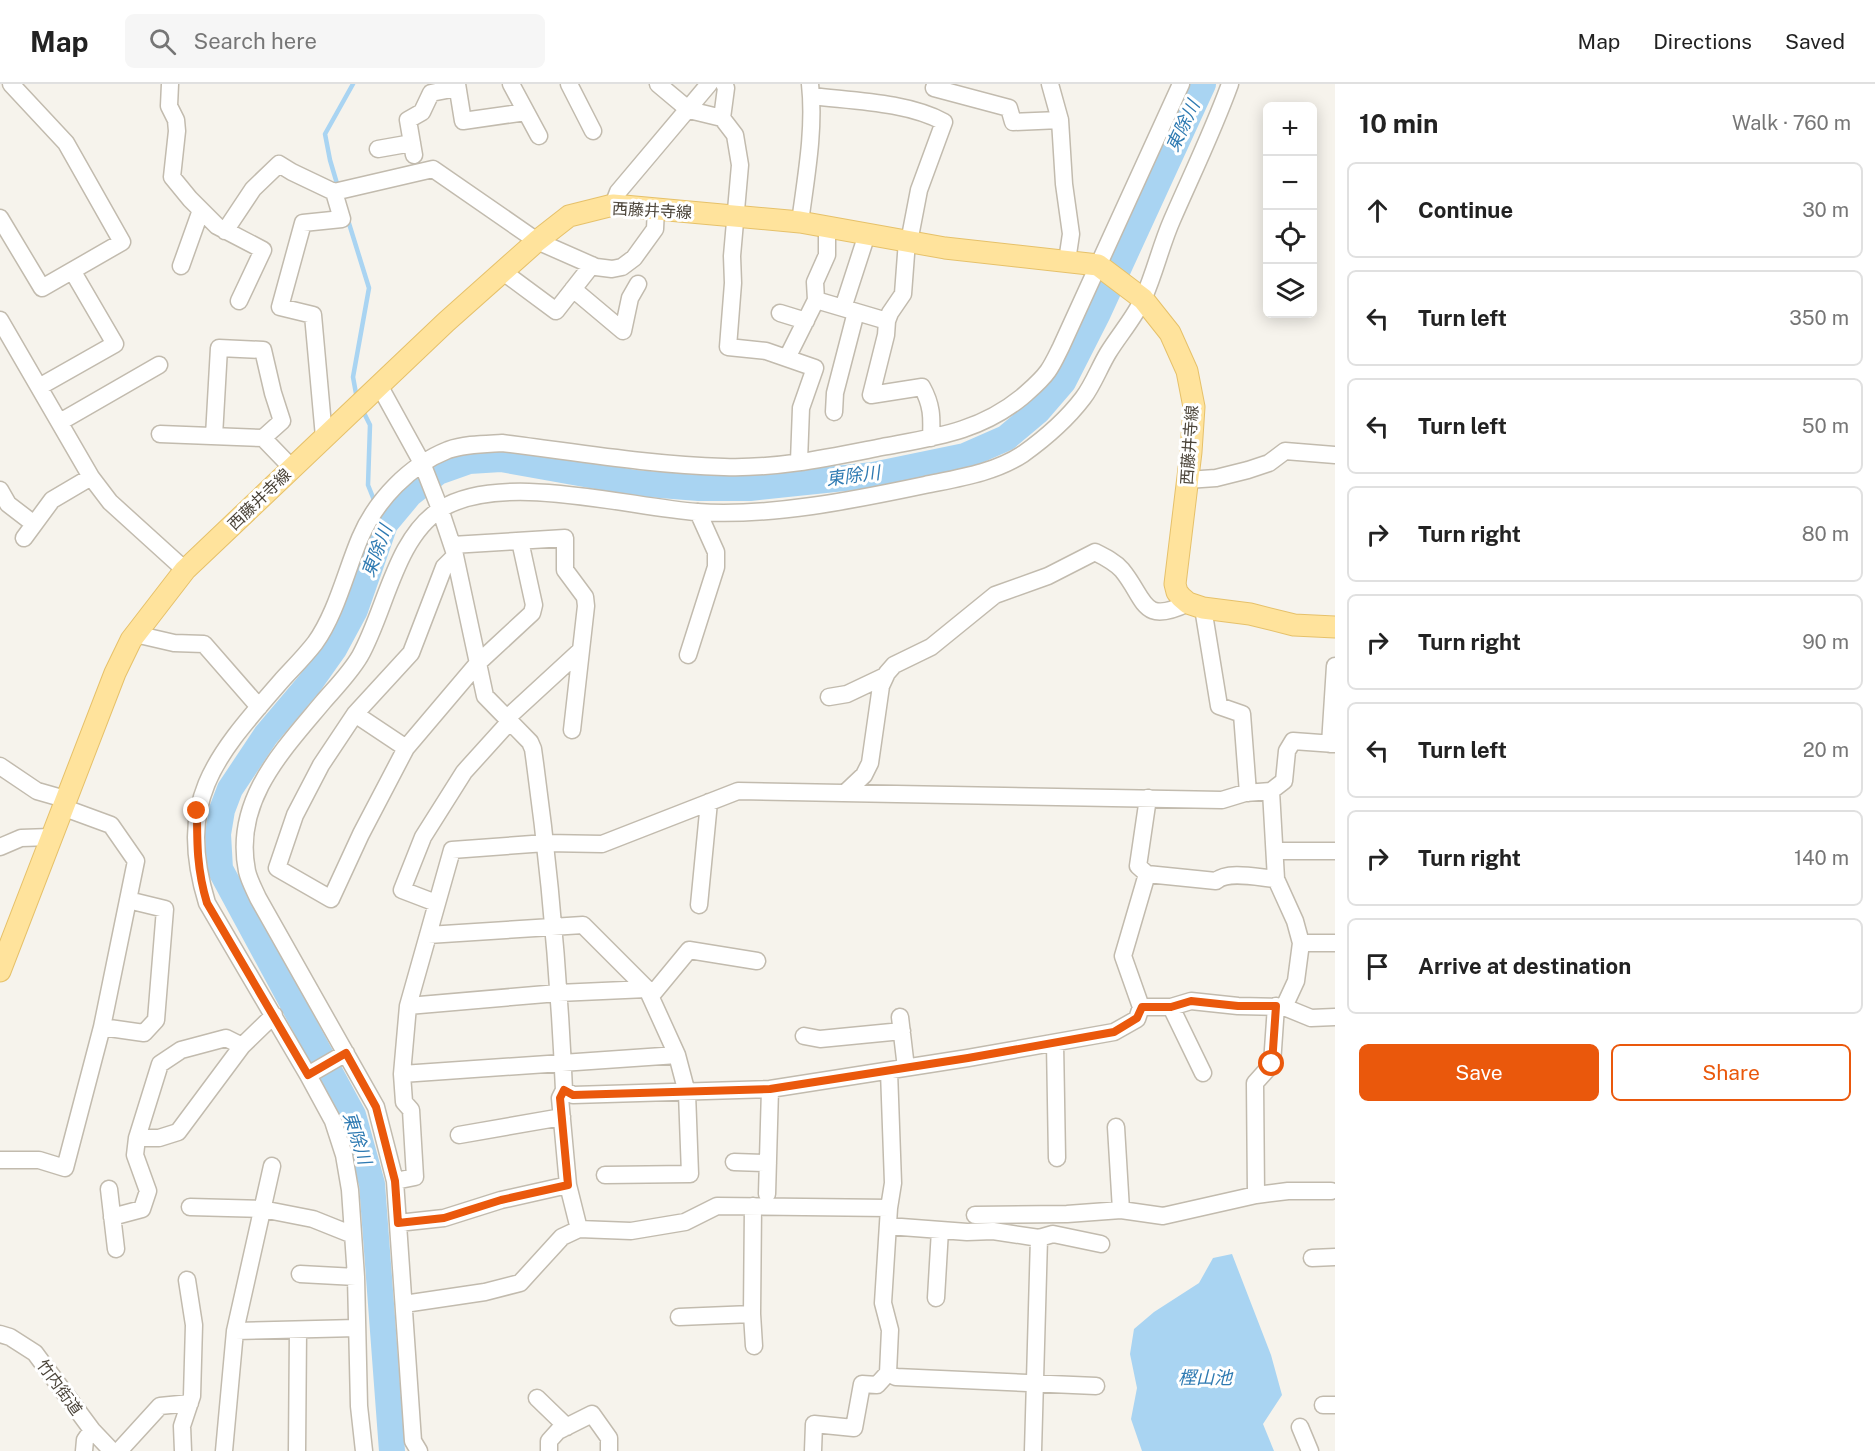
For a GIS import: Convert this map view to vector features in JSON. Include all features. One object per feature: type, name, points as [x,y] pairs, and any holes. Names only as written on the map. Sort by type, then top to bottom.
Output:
[{"type":"main road","name":"西藤井寺線","points":[[0,972],[115,673],[135,634],[185,570],[502,271],[569,216],[613,206],[656,208],[800,222],[945,248],[1098,265],[1138,294],[1170,333],[1187,371],[1194,408],[1175,584],[1177,592],[1196,606]]},
{"type":"main road","points":[[1196,606],[1250,614],[1294,625],[1335,627]]},
{"type":"street","points":[[0,218],[42,288],[122,242],[66,143],[11,84]]},
{"type":"street","points":[[170,84],[169,106],[176,120],[177,131],[172,177],[217,226],[263,250],[239,301]]},
{"type":"street","points":[[511,84],[539,136]]},
{"type":"street","points":[[569,84],[593,131]]},
{"type":"street","points":[[658,84],[689,110],[722,118],[735,135],[740,165],[732,256],[733,282],[728,347],[766,351],[815,368],[801,408],[799,461]]},
{"type":"street","points":[[613,206],[618,192],[709,84]]},
{"type":"street","points":[[722,118],[726,88],[724,84]]},
{"type":"street","points":[[1050,84],[1060,120],[1064,184],[1071,234],[1067,261]]},
{"type":"street","points":[[364,1451],[359,1406],[356,1276],[351,1190],[344,1155],[333,1121],[312,1074],[274,1016],[207,903],[200,880],[197,855],[197,811],[207,780],[220,756],[316,642],[335,603],[361,536],[377,507],[399,482],[422,463],[449,450],[476,444],[502,443],[679,464],[726,467],[771,465],[952,434],[983,423],[1009,407],[1033,387],[1047,371],[1061,347],[1181,84]]},
{"type":"street","points":[[419,1451],[413,1441],[395,1181],[376,1107],[343,1055],[258,898],[247,872],[246,824],[251,803],[262,781],[292,739],[359,658],[407,545],[440,510],[464,498],[499,492],[570,495],[698,512],[766,511],[870,497],[985,473],[1022,454],[1060,423],[1083,398],[1138,294],[1212,135],[1230,84]]},
{"type":"street","points":[[378,149],[413,149],[408,120],[422,112],[431,93],[457,86],[463,120],[526,112]]},
{"type":"street","points":[[929,114],[934,86],[1010,108],[1013,122],[1060,120]]},
{"type":"street","points":[[800,222],[808,157],[811,90],[929,114],[944,122],[920,190],[908,242],[903,294],[887,321],[886,336],[871,395],[922,387],[929,401],[932,419],[931,438]]},
{"type":"street","points":[[225,231],[253,189],[279,164],[334,192],[434,169],[537,241],[592,265],[612,268],[622,267],[634,258],[655,229],[656,208]]},
{"type":"street","points":[[324,437],[313,315],[280,306],[303,223],[342,219],[334,192]]},
{"type":"street","points":[[181,266],[201,210]]},
{"type":"street","points":[[787,358],[816,300],[815,282],[827,255],[827,227]]},
{"type":"street","points":[[834,412],[835,393],[850,310],[867,234]]},
{"type":"street","points":[[502,271],[556,311],[592,265]]},
{"type":"street","points":[[39,387],[115,344],[73,272]]},
{"type":"street","points":[[573,289],[623,331],[630,298],[638,284]]},
{"type":"street","points":[[816,300],[887,321]]},
{"type":"street","points":[[780,313],[806,321]]},
{"type":"street","points":[[0,320],[92,477],[110,502],[185,570]]},
{"type":"street","points":[[214,436],[219,348],[263,350],[282,421],[263,438]]},
{"type":"street","points":[[60,422],[159,365]]},
{"type":"street","points":[[379,386],[422,463],[440,510],[453,551],[485,696],[530,742],[533,749],[546,843],[553,927],[563,1062],[564,1090],[560,1098],[568,1185],[579,1229]]},
{"type":"street","points":[[160,434],[263,438],[292,468]]},
{"type":"street","points":[[1187,480],[1248,470],[1269,463],[1285,451],[1335,455]]},
{"type":"street","points":[[24,538],[52,500],[92,477]]},
{"type":"street","points":[[0,490],[8,504],[34,524]]},
{"type":"street","points":[[688,655],[716,567],[716,552],[698,512]]},
{"type":"street","points":[[453,551],[520,541],[565,538],[565,570],[585,597],[586,606],[572,730]]},
{"type":"street","points":[[453,551],[444,567],[411,653],[355,714],[321,765],[295,815],[277,868],[331,899],[361,834],[406,747],[478,663],[532,613],[534,604],[520,541]]},
{"type":"street","points":[[845,793],[864,775],[870,763],[876,709],[885,676],[894,665],[931,647],[994,595],[1048,576],[1095,552],[1111,560],[1122,570],[1148,609],[1159,612],[1196,606],[1219,706],[1242,714],[1248,793]]},
{"type":"street","points":[[135,634],[174,643],[204,644],[260,706]]},
{"type":"street","points":[[436,903],[402,890],[423,837],[464,772],[508,720],[581,650]]},
{"type":"street","points":[[395,1181],[416,1177],[411,1110],[404,1102],[402,1074],[408,1006],[452,850],[546,843],[602,844],[738,791],[1222,800],[1248,793],[1271,791],[1284,781],[1287,751],[1293,741],[1332,744],[1335,666]]},
{"type":"street","points":[[829,697],[847,694],[885,676]]},
{"type":"street","points":[[355,714],[406,747]]},
{"type":"street","points":[[0,766],[38,790],[111,825],[136,861],[102,1027],[65,1168],[39,1160],[0,1160]]},
{"type":"street","points":[[1256,1195],[1255,1083],[1272,1064],[1280,1006],[1296,981],[1301,943],[1295,921],[1276,879],[1271,791]]},
{"type":"street","points":[[1148,798],[1138,866],[1146,874],[1216,881],[1221,876],[1230,875],[1276,879]]},
{"type":"street","points":[[699,905],[709,802]]},
{"type":"street","points":[[0,847],[21,838],[51,837]]},
{"type":"street","points":[[1275,851],[1335,851]]},
{"type":"street","points":[[564,1090],[573,1095],[770,1089],[1114,1032],[1137,1018],[1142,1007],[1123,956],[1146,874]]},
{"type":"street","points":[[102,1027],[144,1033],[156,1020],[165,909],[128,900]]},
{"type":"street","points":[[428,935],[583,925],[649,992],[677,1055],[687,1093],[690,1174],[604,1175]]},
{"type":"street","points":[[1301,943],[1335,943]]},
{"type":"street","points":[[408,1006],[558,993],[649,992],[689,950],[757,961]]},
{"type":"street","points":[[1142,1007],[1171,1007],[1191,1001],[1238,1006],[1280,1006],[1311,1018],[1335,1017]]},
{"type":"street","points":[[1171,1007],[1203,1073]]},
{"type":"street","points":[[137,1138],[159,1138],[178,1132],[242,1046],[274,1016]]},
{"type":"street","points":[[804,1036],[838,1038],[901,1024],[906,1068]]},
{"type":"street","points":[[112,1217],[142,1209],[148,1191],[135,1155],[137,1138],[160,1064],[181,1050],[226,1038],[242,1046]]},
{"type":"street","points":[[1055,1043],[1058,1158]]},
{"type":"street","points":[[312,1074],[343,1055]]},
{"type":"street","points":[[402,1074],[677,1055]]},
{"type":"street","points":[[882,1379],[890,1330],[884,1303],[889,1208],[893,1183],[889,1071]]},
{"type":"street","points":[[767,1194],[770,1089]]},
{"type":"street","points":[[459,1135],[562,1117]]},
{"type":"street","points":[[1116,1127],[1121,1210]]},
{"type":"street","points":[[734,1162],[768,1163]]},
{"type":"street","points":[[224,1451],[235,1331],[272,1166]]},
{"type":"street","points":[[398,1223],[444,1218],[501,1200],[568,1185]]},
{"type":"street","points":[[109,1189],[116,1249]]},
{"type":"street","points":[[975,1215],[1067,1214],[1121,1210],[1163,1216],[1256,1195],[1288,1191],[1331,1191]]},
{"type":"street","points":[[404,1304],[485,1292],[520,1283],[562,1237],[579,1229],[630,1231],[685,1222],[717,1206],[889,1208]]},
{"type":"street","points":[[753,1206],[758,1323],[754,1346]]},
{"type":"street","points":[[190,1207],[262,1209],[313,1219],[353,1235]]},
{"type":"street","points":[[888,1226],[993,1231],[1039,1238],[1053,1234],[1101,1244]]},
{"type":"street","points":[[936,1298],[940,1230]]},
{"type":"street","points":[[1033,1451],[1039,1238]]},
{"type":"street","points":[[1312,1258],[1335,1257]]},
{"type":"street","points":[[300,1274],[356,1276]]},
{"type":"street","points":[[183,1451],[182,1426],[190,1403],[194,1325],[188,1280]]},
{"type":"street","points":[[679,1317],[758,1323]]},
{"type":"street","points":[[235,1331],[357,1328]]},
{"type":"street","points":[[297,1451],[298,1330]]},
{"type":"street","name":"竹内街道","points":[[0,1334],[10,1337],[35,1353],[92,1430],[112,1451]]},
{"type":"street","points":[[813,1451],[814,1424],[854,1428],[862,1384],[882,1379],[896,1377],[1096,1386]]},
{"type":"street","points":[[537,1398],[567,1427]]},
{"type":"street","points":[[120,1451],[160,1406],[190,1403]]},
{"type":"street","points":[[549,1451],[549,1441],[558,1431],[592,1414],[609,1438],[609,1451]]},
{"type":"street","points":[[1300,1427],[1310,1451]]},
{"type":"street","points":[[84,1451],[85,1440],[92,1430]]},
{"type":"water","name":"樫山池","points":[[1232,1254],[1271,1355],[1282,1395],[1263,1424],[1274,1451],[1142,1451],[1131,1419],[1137,1388],[1130,1354],[1134,1329],[1154,1312],[1199,1283],[1213,1258]]},
{"type":"waterway","points":[[338,187],[325,134],[353,84]]},
{"type":"waterway","name":"東除川","points":[[392,1451],[372,1184],[353,1115],[220,869],[218,834],[222,810],[230,789],[266,735],[310,683],[334,649],[355,610],[385,524],[410,494],[438,472],[469,461],[501,459],[635,483],[699,488],[750,488],[873,475],[965,456],[1006,438],[1038,411],[1063,382],[1098,313],[1203,84]]},
{"type":"waterway","points":[[347,217],[369,288],[353,377],[357,399]]},
{"type":"waterway","points":[[362,409],[370,425],[368,485],[376,505]]},
{"type":"waterway","points":[[380,512],[385,524]]},
{"type":"route","points":[[197,811],[197,855],[200,880],[207,903],[308,1075],[346,1053],[376,1107],[395,1181],[398,1223],[444,1218],[501,1200],[568,1185],[560,1098],[564,1090],[573,1095],[770,1089],[1114,1032],[1137,1018],[1142,1007],[1171,1007],[1191,1001],[1238,1006],[1276,1006],[1272,1064]]}]
